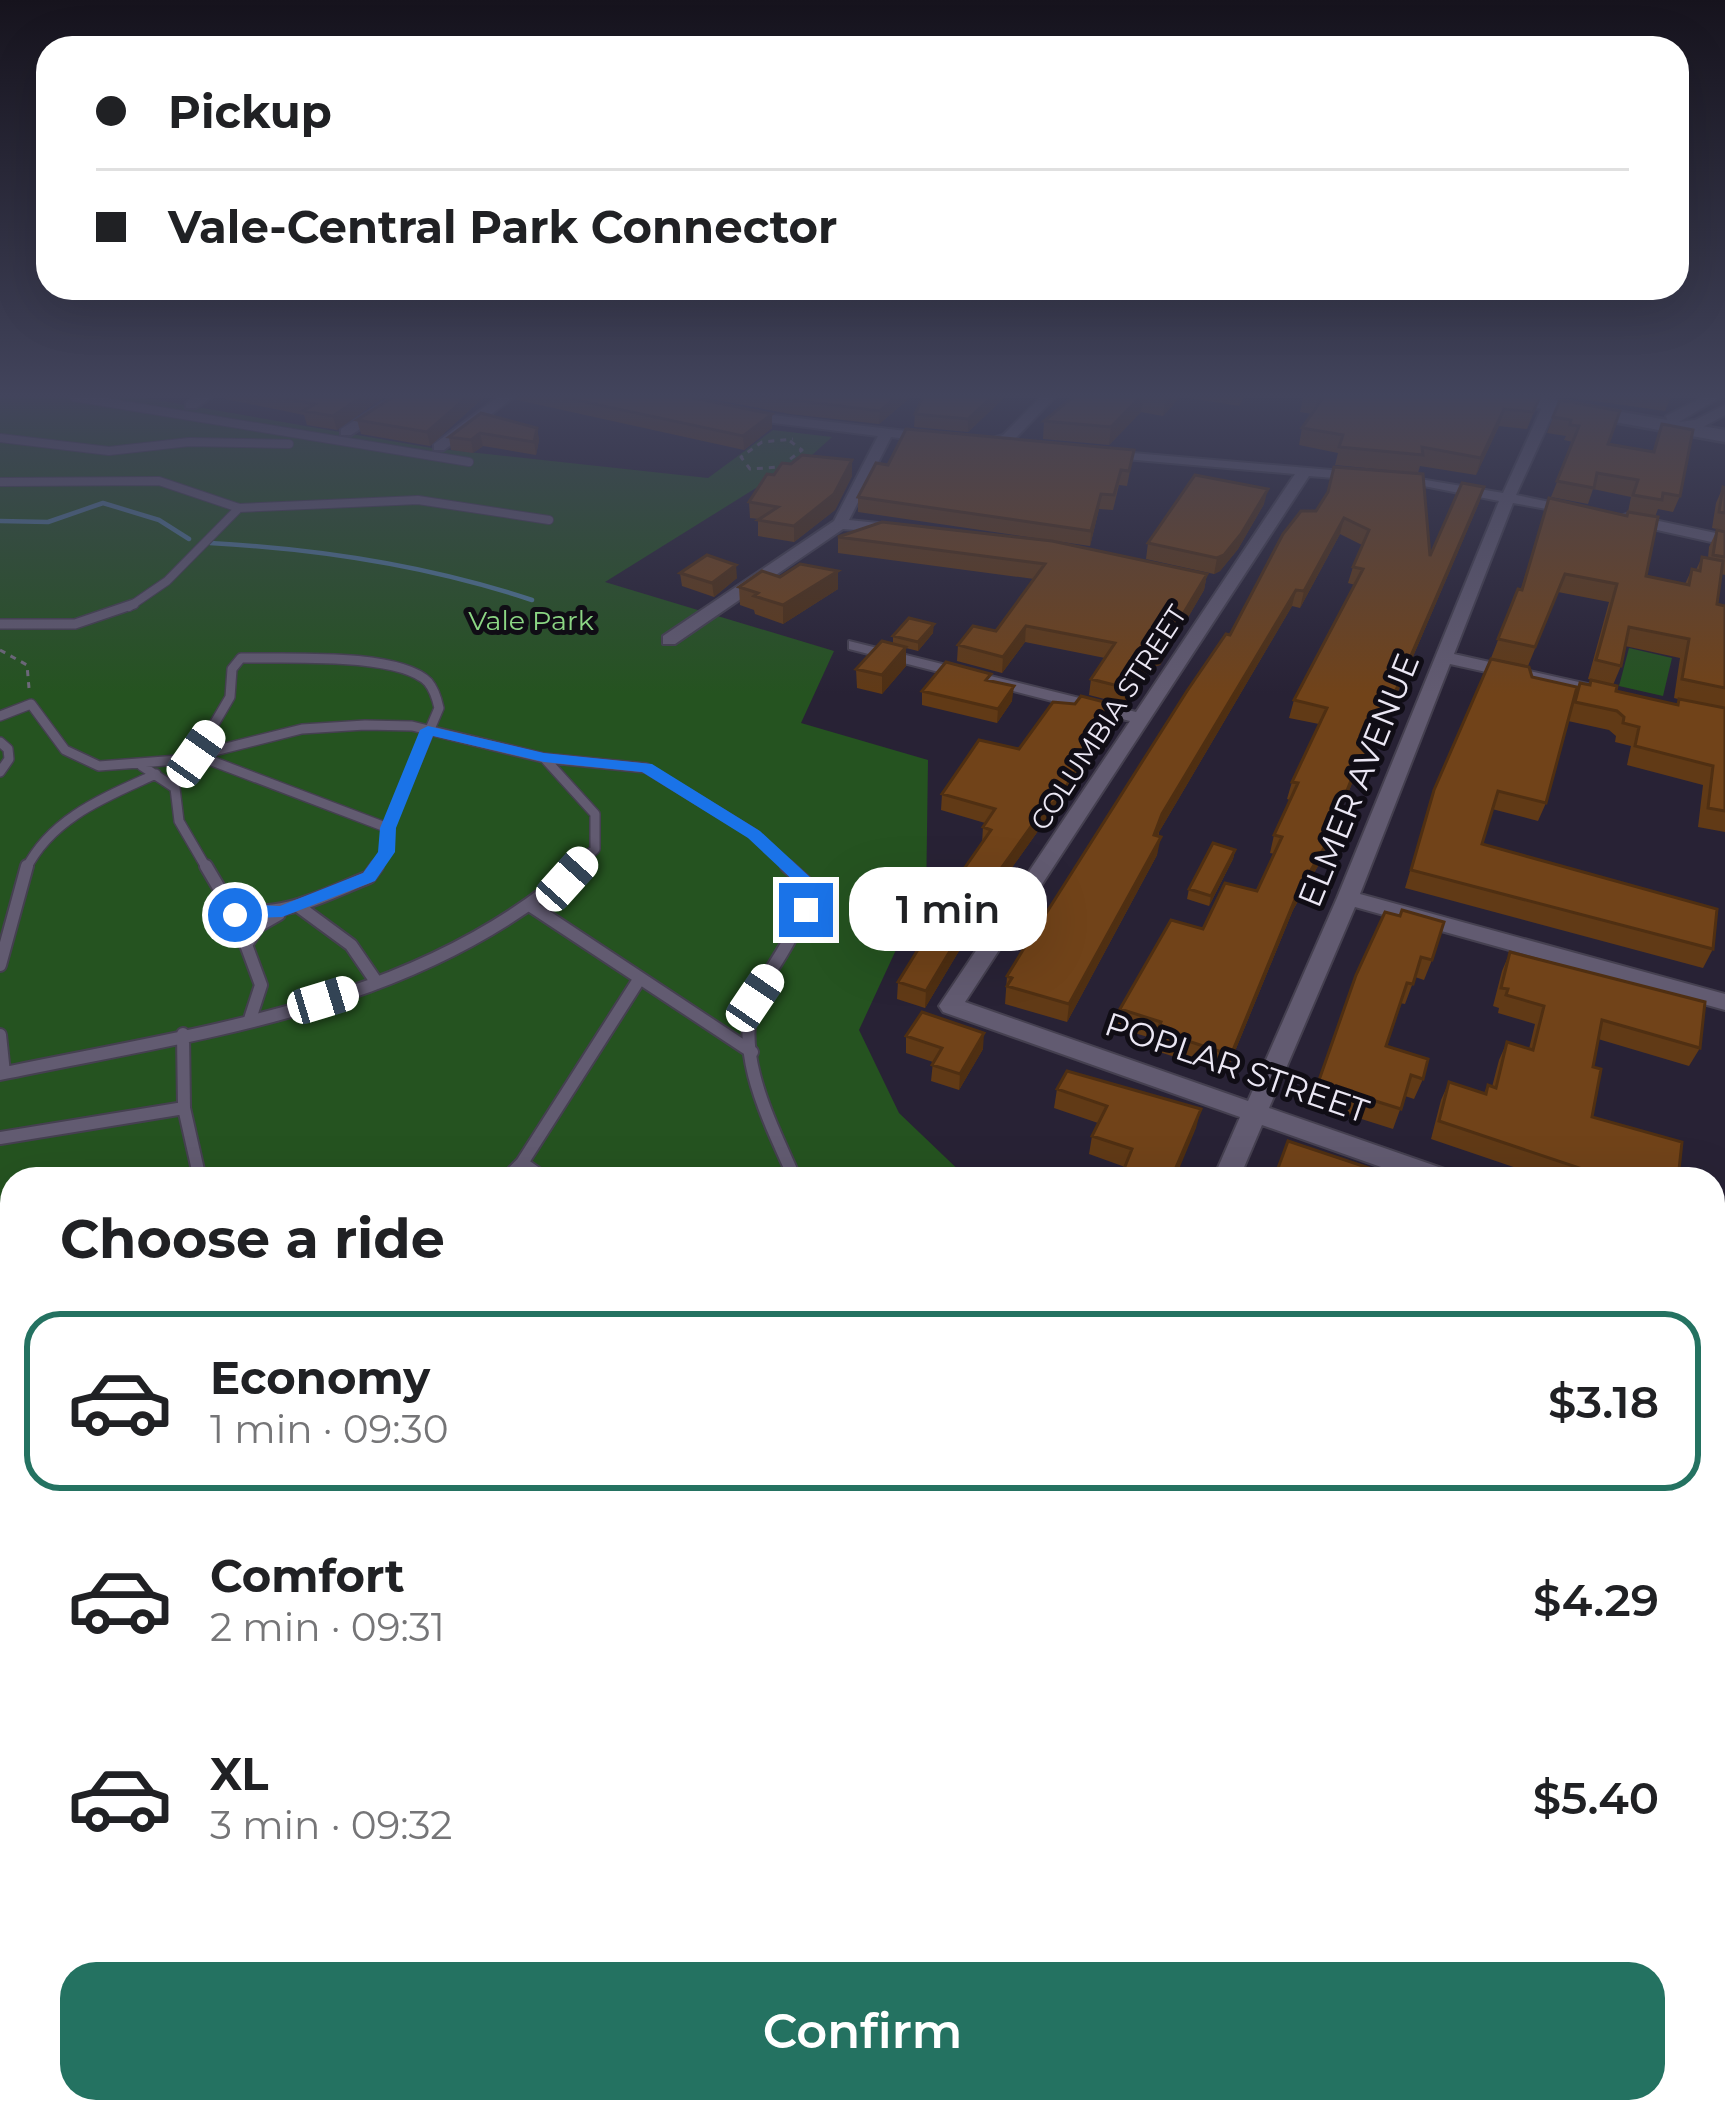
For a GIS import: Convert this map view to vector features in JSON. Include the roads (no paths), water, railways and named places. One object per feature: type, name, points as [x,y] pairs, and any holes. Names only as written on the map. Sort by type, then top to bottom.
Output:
[{"type":"street","points":[[669,640],[840,524],[854,496]]},
{"type":"street","name":"COLUMBIA STREET","points":[[1006,1025],[950,1006],[1287,496]]},
{"type":"street","name":"ELMER AVENUE","points":[[1231,1167],[1348,898],[1509,496]]},
{"type":"street","points":[[1514,496],[1725,540]]},
{"type":"street","points":[[840,524],[910,531]]},
{"type":"street","points":[[1205,581],[1227,586]]},
{"type":"street","points":[[855,645],[1142,719]]},
{"type":"street","points":[[1443,657],[1638,700]]},
{"type":"street","points":[[1348,898],[1725,1002]]},
{"type":"street","name":"POPLAR STREET","points":[[1006,1025],[1411,1167]]},
{"type":"lane","points":[[204,496],[239,508],[418,500],[549,520]]},
{"type":"lane","points":[[0,624],[76,624],[115,615],[144,601],[239,508]]},
{"type":"lane","points":[[196,754],[230,697],[232,669],[241,658],[351,662],[422,677],[436,693],[440,708],[388,828],[387,852],[369,877],[282,911],[253,914],[231,908]]},
{"type":"lane","points":[[2,713],[31,704],[65,750],[99,766],[196,754],[302,729],[365,725],[428,730],[544,758],[646,768],[754,834],[806,883],[806,910],[783,957],[755,998],[752,1052],[766,1110],[790,1167]]},
{"type":"lane","points":[[0,742],[8,749],[9,759],[0,772]]},
{"type":"lane","points":[[196,754],[388,828]]},
{"type":"lane","points":[[0,1035],[2,1074],[250,1018],[377,983],[462,948],[567,879],[595,849],[595,814],[544,758]]},
{"type":"lane","points":[[140,764],[175,788],[179,821],[231,908],[261,985],[250,1018]]},
{"type":"lane","points":[[0,965],[29,860],[48,834],[78,812],[156,774]]},
{"type":"lane","points":[[298,906],[351,945],[377,983]]},
{"type":"lane","points":[[530,906],[752,1052]]},
{"type":"lane","points":[[246,945],[257,926],[282,911]]},
{"type":"lane","points":[[518,1167],[640,979]]},
{"type":"lane","points":[[183,1034],[184,1108],[197,1167]]},
{"type":"lane","points":[[0,1138],[184,1108]]},
{"type":"lane","points":[[522,1163],[528,1167]]},
{"type":"waterway","points":[[0,521],[48,522],[103,503],[159,520],[189,539]]},
{"type":"waterway","points":[[210,543],[373,561],[532,600]]},
{"type":"park label","name":"Vale Park","points":[[531,621]]}]
